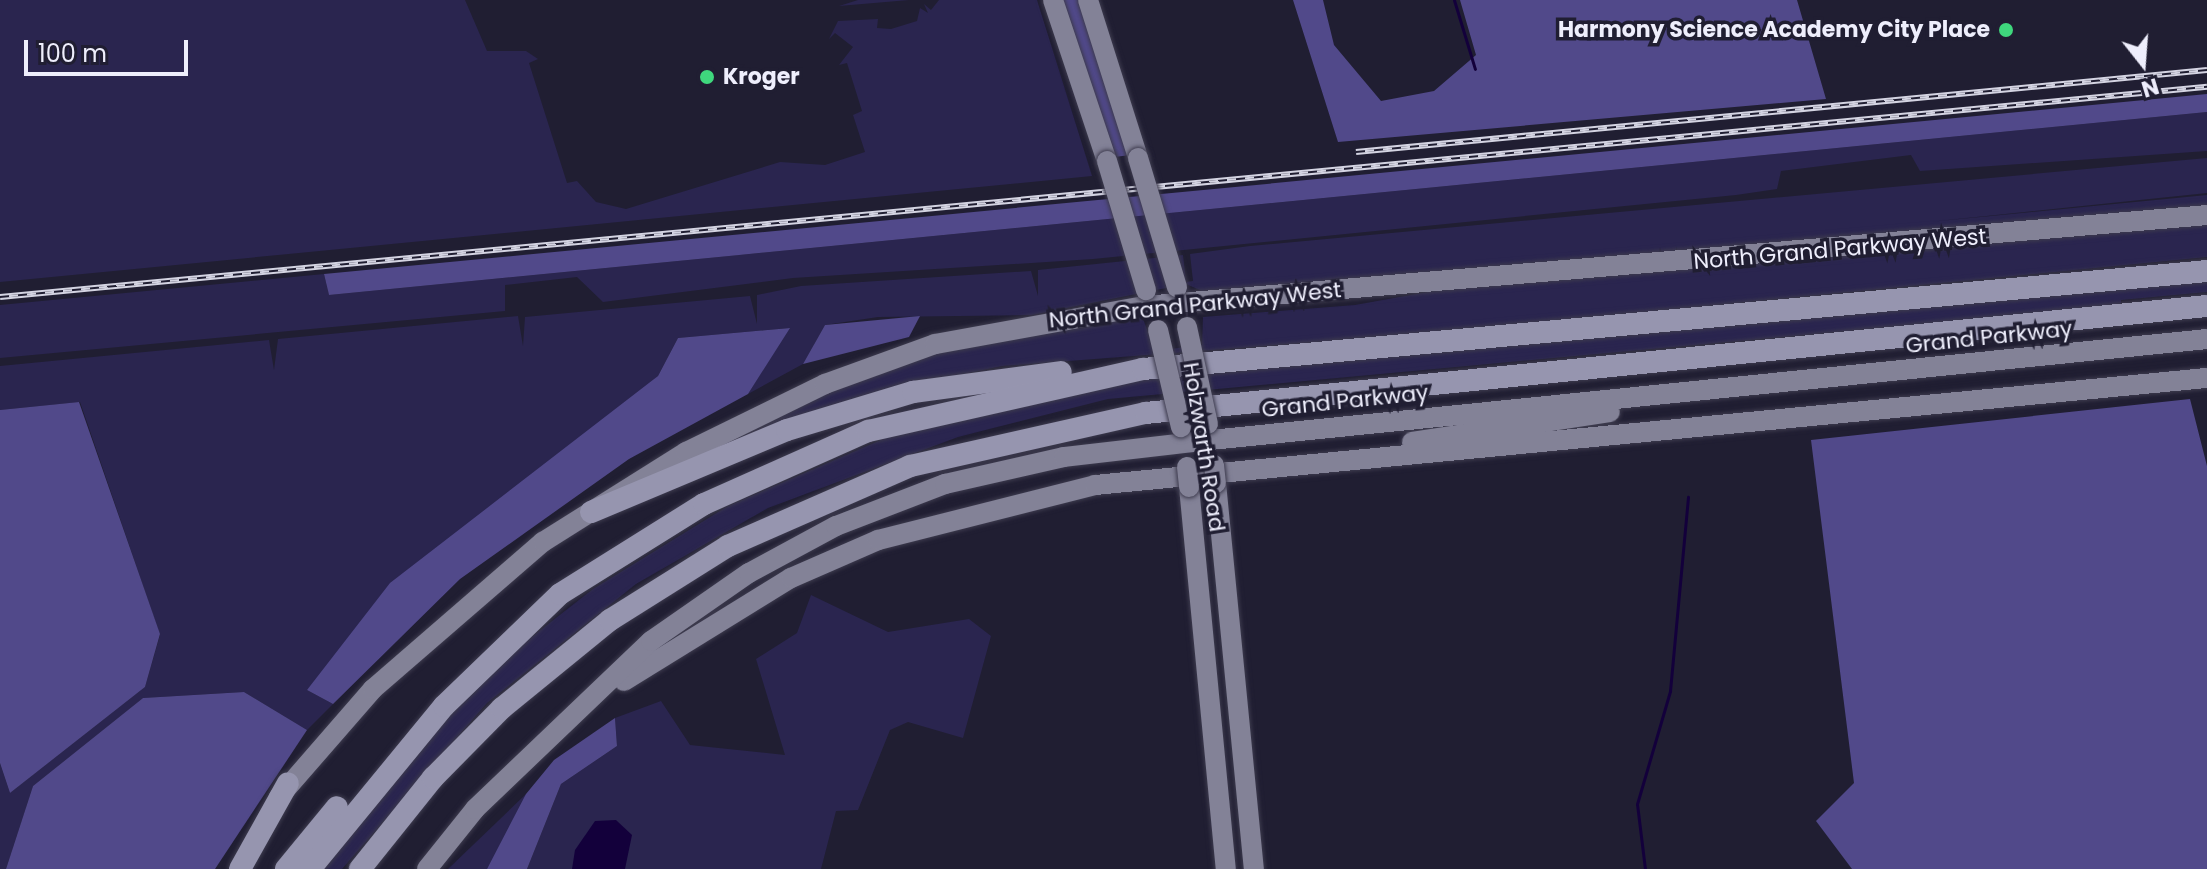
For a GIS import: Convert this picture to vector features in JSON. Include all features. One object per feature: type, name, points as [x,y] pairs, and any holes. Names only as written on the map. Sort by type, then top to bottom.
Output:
[{"type":"highway","points":[[591,512],[787,430],[913,392],[1018,374],[1143,369],[2207,271]]},
{"type":"highway","points":[[360,869],[433,778],[502,708],[610,620],[728,546],[910,466],[1146,413],[2207,306]]},
{"type":"highway","points":[[310,869],[444,706],[560,594],[704,504],[868,431],[1143,369]]},
{"type":"highway","points":[[286,869],[415,720],[444,706]]},
{"type":"highway","points":[[240,869],[288,783]]},
{"type":"main road","name":"Holzwarth Road","points":[[1053,0],[1107,161],[1158,330],[1182,435],[1226,869]]},
{"type":"main road","name":"Holzwarth Road","points":[[1088,0],[1180,296],[1209,432],[1254,869]]},
{"type":"main road","name":"North Grand Parkway West","points":[[228,869],[288,783],[467,602],[591,512],[686,452],[825,384],[935,344],[1148,298],[2207,215]]},
{"type":"main road","name":"Grand Parkway","points":[[563,725],[651,641],[749,573],[836,526],[945,484],[1182,435],[2207,339]]},
{"type":"main road","points":[[1262,468],[1508,425],[1971,363]]},
{"type":"main road","points":[[427,869],[475,809],[563,725],[679,641],[791,578],[878,540],[1095,485],[2207,378]]},
{"type":"shaded area","points":[[0,0],[465,0],[487,51],[526,51],[538,59],[529,63],[567,183],[577,181],[596,202],[626,209],[780,162],[825,165],[865,152],[853,115],[862,111],[847,63],[839,65],[853,47],[835,33],[829,39],[838,21],[878,19],[877,28],[891,29],[917,21],[920,8],[928,13],[924,4],[931,10],[939,0],[1037,0],[1092,176],[0,282]]},
{"type":"shaded area","points":[[858,0],[909,0],[839,6]]},
{"type":"shaded area","points":[[1062,0],[1080,0],[1130,155],[1115,157]]},
{"type":"shaded area","points":[[1293,0],[1323,0],[1334,45],[1381,101],[1434,91],[1476,55],[1460,0],[1797,0],[1826,99],[1338,142]]},
{"type":"shaded area","points":[[2207,94],[2207,112],[329,295],[324,274]]},
{"type":"shaded area","points":[[2207,112],[2207,151],[1920,171],[1911,155],[1781,171],[1777,189],[1736,195],[1093,259],[793,278],[603,302],[577,277],[505,285],[505,311],[0,358],[0,305],[324,274],[329,295]]},
{"type":"shaded area","points":[[2207,158],[2207,193],[1929,222],[2207,195],[2207,208],[1678,254],[1676,247],[1676,254],[1661,255],[1660,247],[1659,255],[1202,291],[1186,284],[1032,315],[878,317],[825,325],[803,364],[748,394],[789,328],[678,338],[658,376],[307,690],[333,704],[307,730],[244,692],[143,698],[33,786],[6,869],[0,869],[0,763],[10,793],[145,687],[160,635],[80,402],[0,410],[0,366],[269,340],[274,370],[278,339],[518,316],[523,346],[525,317],[750,296],[757,324],[757,295],[801,286],[1031,271],[1038,296],[1038,270],[1183,255],[1186,282],[1193,281],[1190,254],[1250,246]]},
{"type":"shaded area","points":[[2207,224],[2207,257],[1422,334],[1002,366],[921,383],[714,449],[825,392],[957,347],[1142,316],[1155,351],[1202,345],[1203,317],[1355,305],[1483,282]]},
{"type":"shaded area","points":[[2207,277],[2207,292],[2121,300],[2121,306],[1108,399],[958,437],[768,508],[636,584],[487,703],[342,869],[317,869],[400,764],[524,643],[593,589],[728,506],[897,433],[1101,383]]},
{"type":"shaded area","points":[[920,316],[909,337],[803,364],[825,325]]},
{"type":"shaded area","points":[[790,328],[748,394],[629,459],[460,579],[333,704],[307,690],[390,583],[658,376],[678,338]]},
{"type":"shaded area","points":[[2190,399],[2207,466],[2207,869],[1852,869],[1816,821],[1854,783],[1811,440]]},
{"type":"shaded area","points":[[79,402],[160,634],[145,687],[10,793],[0,763],[0,410]]},
{"type":"shaded area","points":[[811,595],[888,632],[969,619],[991,636],[963,738],[908,722],[890,730],[858,810],[836,811],[821,869],[527,869],[561,784],[617,746],[615,718],[661,701],[690,745],[785,755],[756,659],[797,633]]},
{"type":"shaded area","points":[[244,692],[307,730],[215,869],[6,869],[33,786],[143,698]]},
{"type":"shaded area","points":[[615,718],[617,746],[561,784],[527,869],[487,869],[526,794],[554,760]]},
{"type":"shaded area","points":[[526,794],[528,802],[487,869],[448,869]]},
{"type":"shaded area","points":[[616,820],[632,835],[625,869],[572,869],[575,850],[595,821]]},
{"type":"waterway","points":[[1454,0],[1475,69]]},
{"type":"waterway","points":[[1645,869],[1637,804],[1670,691],[1688,497]]},
{"type":"railway","points":[[1356,152],[2207,70]]},
{"type":"railway","points":[[0,297],[2207,87]]},
{"type":"place","name":"Harmony Science Academy City Place","points":[[2006,30]]},
{"type":"place","name":"Kroger","points":[[707,77]]}]
